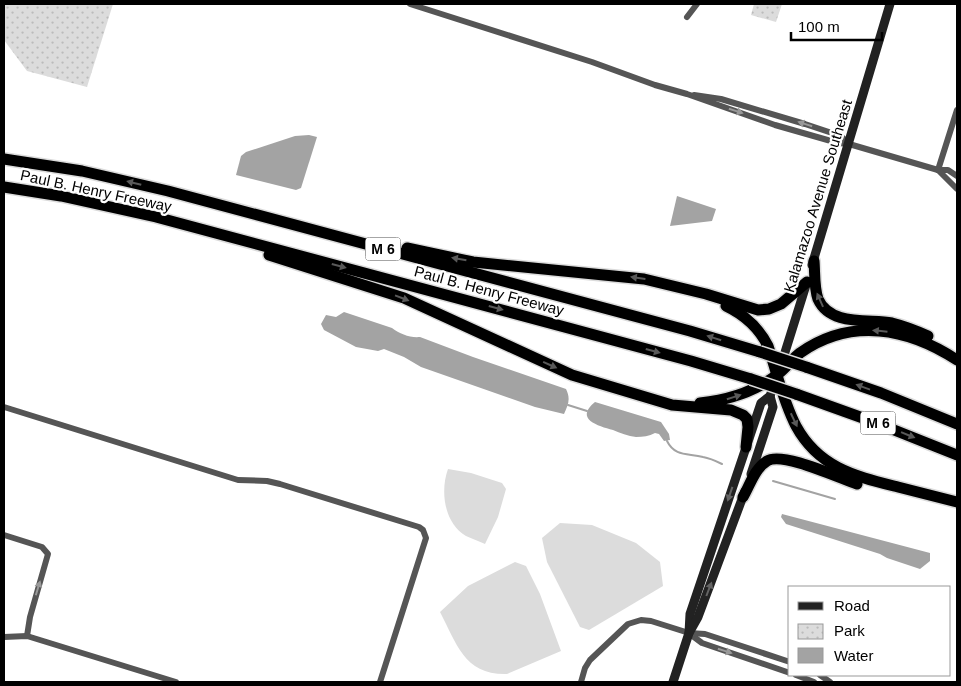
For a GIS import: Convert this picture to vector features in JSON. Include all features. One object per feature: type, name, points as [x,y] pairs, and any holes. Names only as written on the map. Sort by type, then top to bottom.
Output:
[{"type":"highway","name":"Paul B. Henry Freeway","points":[[4,159],[82,171],[168,191],[690,330],[881,393],[957,424]]},
{"type":"highway","name":"Paul B. Henry Freeway","points":[[4,187],[62,196],[156,217],[691,361],[866,418],[957,455]]},
{"type":"highway","points":[[168,191],[455,258],[504,265],[631,277],[763,310],[774,308],[781,304],[807,282]]},
{"type":"highway","points":[[156,217],[229,243],[386,291],[426,307],[572,375],[672,405],[731,410],[746,416],[748,422],[746,448]]},
{"type":"highway","points":[[814,261],[817,296],[821,305],[829,313],[840,318],[905,327],[928,336],[957,354]]},
{"type":"highway","points":[[685,289],[726,305],[740,313],[764,338],[778,374],[783,394],[797,427],[810,446],[828,461],[860,478],[956,501]]},
{"type":"highway","points":[[635,394],[681,402],[721,401],[753,390],[778,374],[799,354],[822,339],[846,332],[872,330],[907,336],[929,343],[957,360]]},
{"type":"highway","points":[[743,496],[762,464],[771,458],[780,458],[860,485],[956,501]]},
{"type":"main road","name":"Kalamazoo Avenue Southeast","points":[[689,633],[690,614],[761,403],[770,396],[778,374],[814,261],[890,4]]},
{"type":"main road","name":"Kalamazoo Avenue Southeast","points":[[673,682],[689,633],[698,618],[743,496],[773,407],[770,396]]},
{"type":"street","points":[[410,4],[592,62],[655,85],[688,94],[721,99],[796,121],[841,136],[849,144],[938,170],[948,170],[957,176]]},
{"type":"street","points":[[687,16],[697,4]]},
{"type":"street","points":[[938,170],[957,110]]},
{"type":"street","points":[[938,170],[957,189]]},
{"type":"street","points":[[4,407],[238,480],[266,481],[280,484],[419,527],[423,530],[426,538],[380,682]]},
{"type":"street","points":[[4,535],[42,548],[48,554],[30,618],[27,636]]},
{"type":"street","points":[[580,682],[590,660],[633,622],[641,620],[651,621],[689,633],[706,634],[788,661]]},
{"type":"street","points":[[689,633],[702,643],[788,672]]},
{"type":"street","points":[[4,637],[27,636],[176,682]]},
{"type":"street","points":[[799,676],[814,682]]},
{"type":"green space","points":[[4,4],[113,4],[87,87],[27,71],[4,40]]},
{"type":"green space","points":[[754,4],[782,4],[776,22],[751,15]]},
{"type":"green space","points":[[448,469],[471,473],[502,483],[506,489],[498,517],[485,544],[466,536],[453,523],[449,515],[444,496]]},
{"type":"green space","points":[[560,523],[592,525],[636,543],[660,562],[663,586],[589,630],[580,627],[547,562],[542,538]]},
{"type":"green space","points":[[515,562],[526,566],[540,594],[561,651],[507,674],[492,673],[471,663],[464,655],[457,646],[440,612],[468,586]]},
{"type":"water","points":[[309,135],[317,137],[301,188],[296,190],[236,175],[241,156],[246,152],[295,136]]},
{"type":"water","points":[[677,196],[716,209],[712,221],[670,226]]},
{"type":"water","points":[[344,312],[392,328],[405,335],[420,337],[566,389],[569,399],[568,405],[564,414],[535,407],[421,367],[404,357],[384,349],[378,351],[356,347],[324,330],[321,324],[326,315],[336,317]]},
{"type":"water","points":[[595,402],[661,422],[669,434],[670,440],[664,441],[659,434],[655,433],[644,437],[630,436],[595,424],[590,421],[587,413]]},
{"type":"water","points":[[782,514],[930,553],[930,561],[920,569],[786,524],[781,517]]},
{"type":"waterway","points":[[568,405],[587,411]]},
{"type":"waterway","points":[[667,441],[674,450],[682,454],[708,458],[722,464]]},
{"type":"waterway","points":[[773,481],[835,499]]}]
